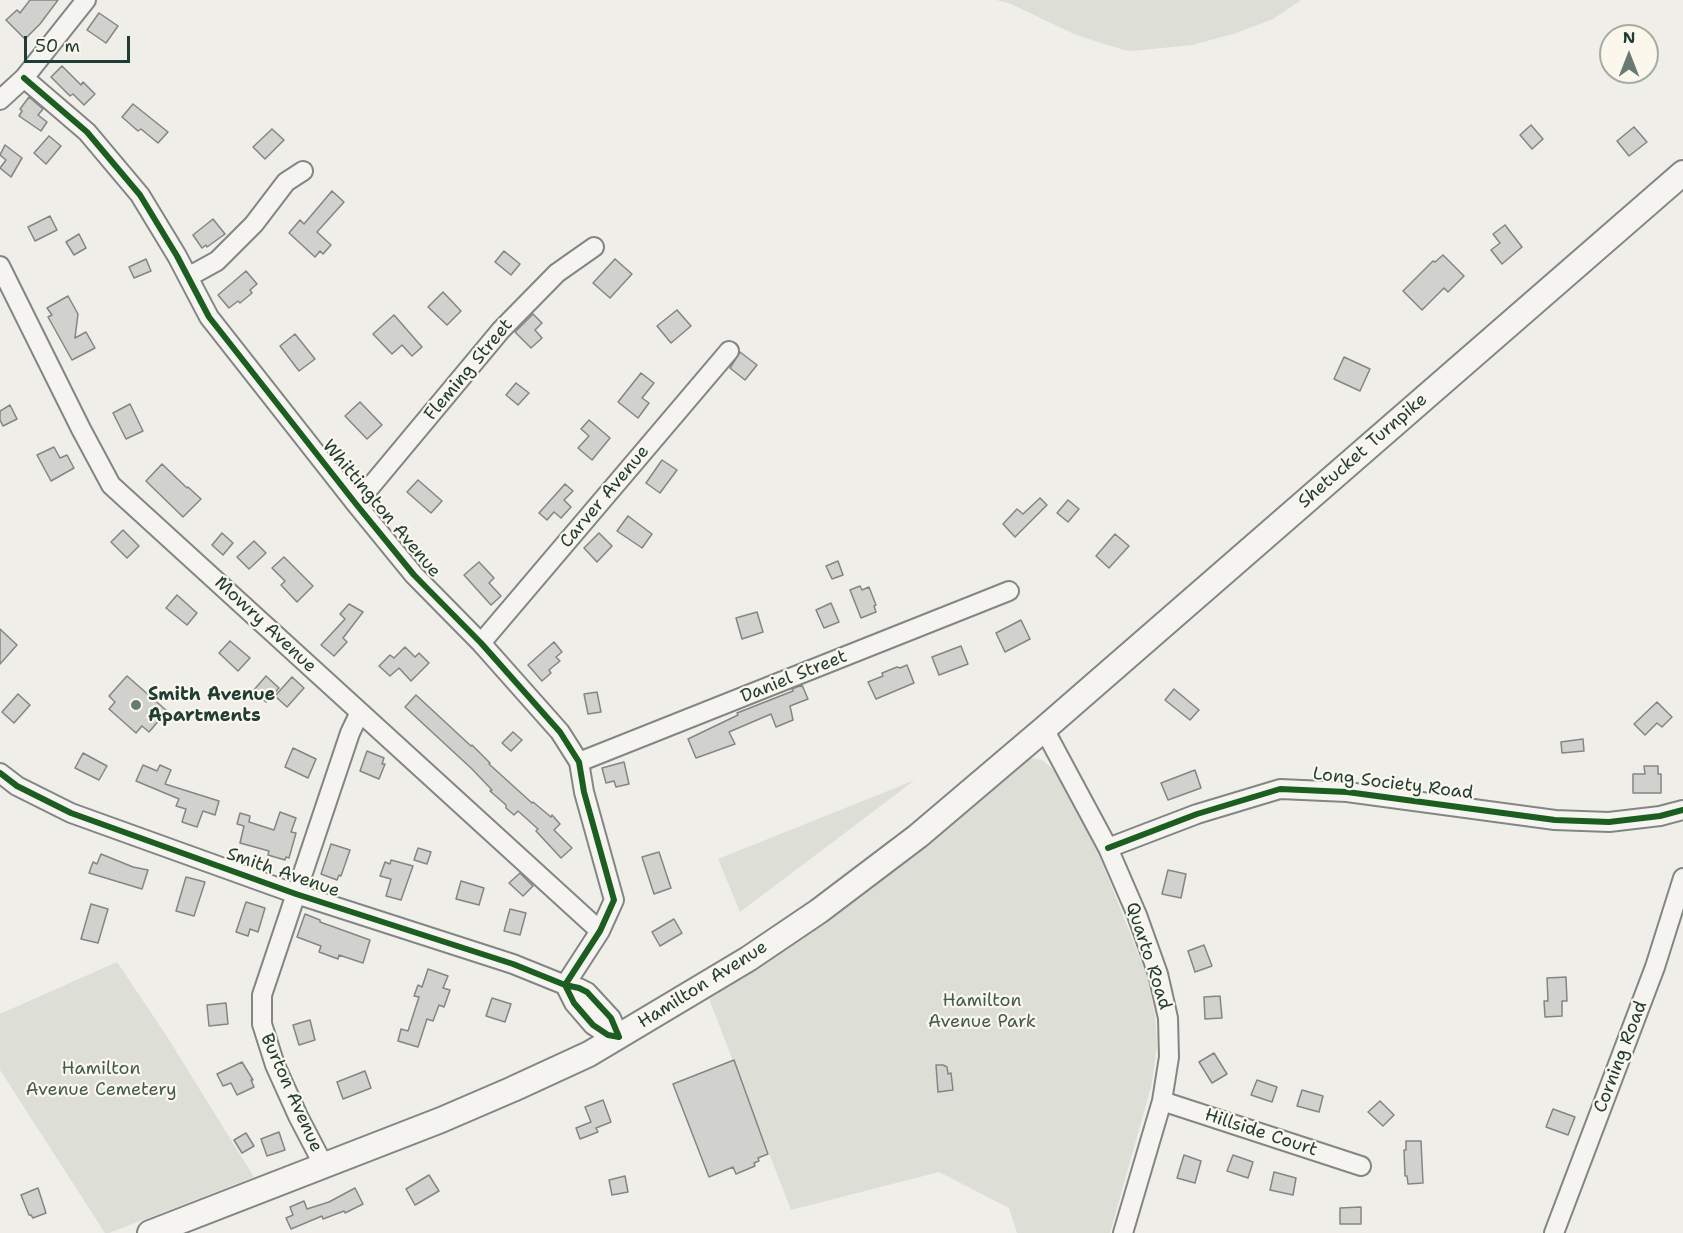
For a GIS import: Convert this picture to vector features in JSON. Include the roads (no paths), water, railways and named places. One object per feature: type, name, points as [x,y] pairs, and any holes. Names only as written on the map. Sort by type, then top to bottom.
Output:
[{"type":"main road","name":"Shetucket Turnpike","points":[[1044,729],[1683,173]]},
{"type":"main road","name":"Hamilton Avenue","points":[[150,1233],[441,1120],[513,1089],[619,1037],[748,959],[819,911],[918,836],[1044,729]]},
{"type":"street","points":[[0,100],[24,78],[86,0]]},
{"type":"street","name":"Whittington Avenue","points":[[24,78],[87,132],[140,195],[209,317],[414,575],[481,643],[560,732],[579,762],[584,792],[614,900],[600,931],[564,985]]},
{"type":"street","points":[[188,278],[217,261],[254,224],[286,182],[303,171]]},
{"type":"street","name":"Fleming Street","points":[[356,504],[501,330],[556,273],[594,247]]},
{"type":"street","name":"Mowry Avenue","points":[[0,266],[111,485],[600,931]]},
{"type":"street","name":"Carver Avenue","points":[[481,643],[729,351]]},
{"type":"street","name":"Daniel Street","points":[[579,762],[1009,591]]},
{"type":"street","name":"Burton Avenue","points":[[324,1166],[275,1065],[262,1024],[262,995],[350,733],[360,712]]},
{"type":"street","name":"Quarto Road","points":[[1044,729],[1108,848],[1148,945],[1158,974],[1168,1018],[1169,1057],[1162,1101],[1123,1233]]},
{"type":"street","name":"Smith Avenue","points":[[0,773],[17,786],[71,813],[296,894],[513,964],[564,985],[579,988],[592,997],[611,1018],[619,1037]]},
{"type":"street","name":"Long Society Road","points":[[1108,848],[1197,814],[1280,789],[1347,792],[1555,820],[1609,822],[1660,816],[1683,810]]},
{"type":"street","name":"Corning Road","points":[[1554,1233],[1655,967],[1683,878]]},
{"type":"street","name":"Hillside Court","points":[[1162,1101],[1361,1166]]},
{"type":"place","name":"Smith Avenue Apartments","points":[[136,705]]},
{"type":"park label","name":"Hamilton Avenue Park","points":[[982,1011]]},
{"type":"park label","name":"Hamilton Avenue Cemetery","points":[[101,1079]]}]
